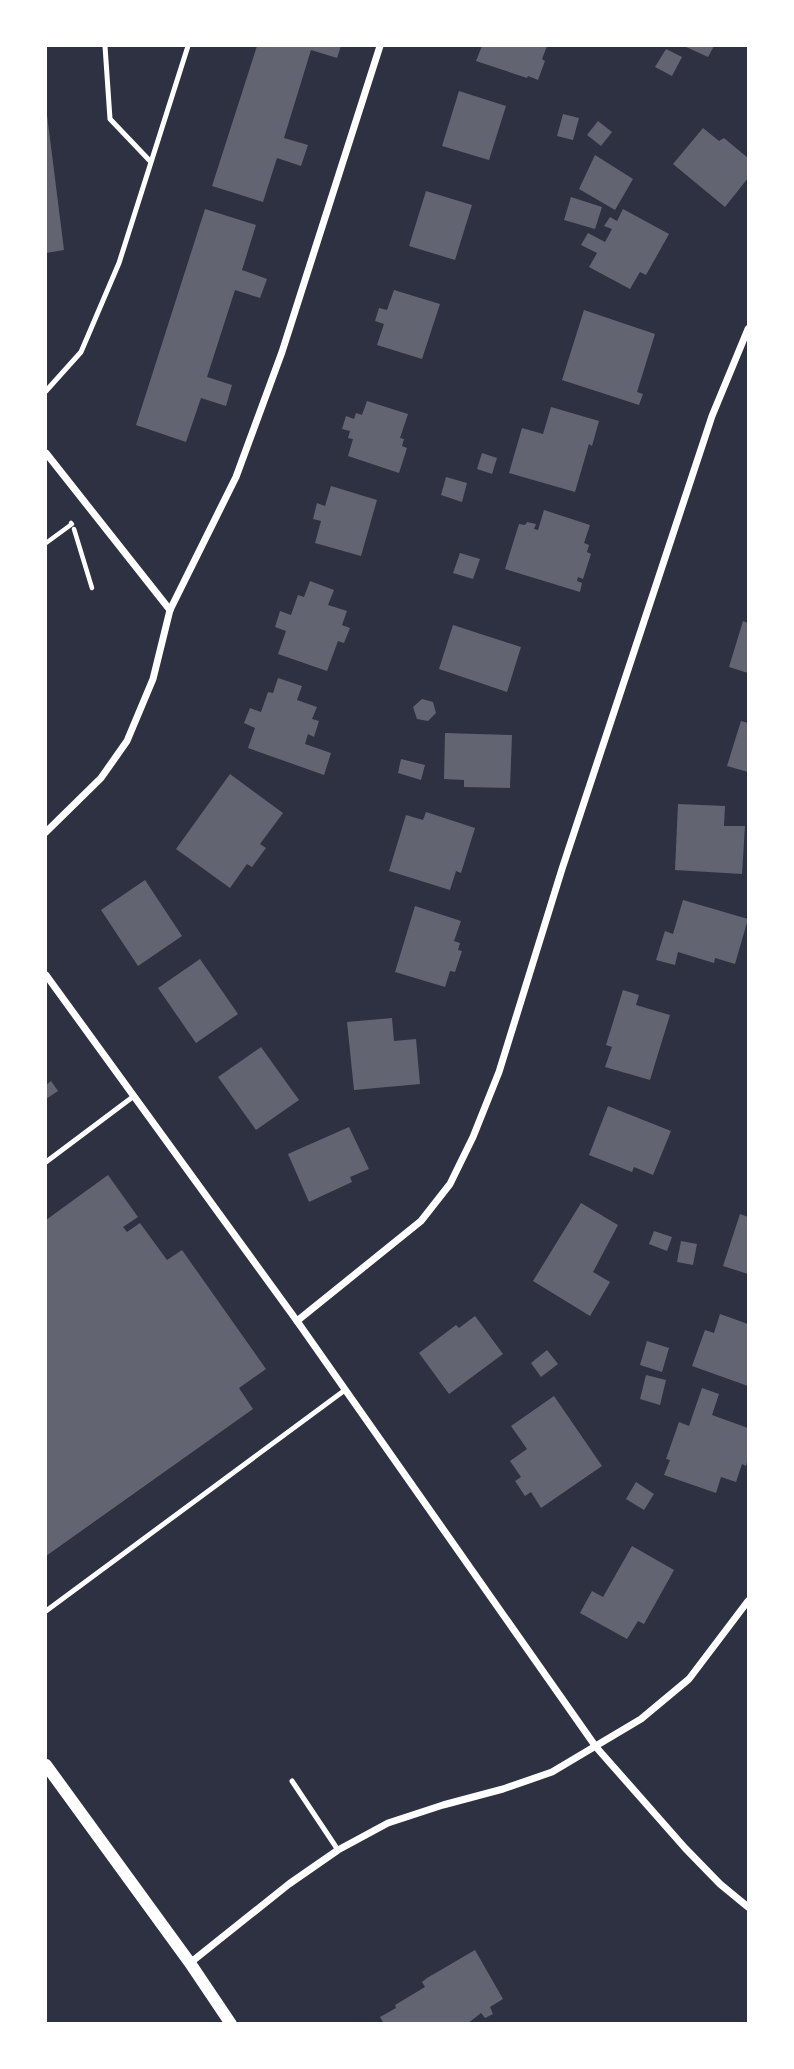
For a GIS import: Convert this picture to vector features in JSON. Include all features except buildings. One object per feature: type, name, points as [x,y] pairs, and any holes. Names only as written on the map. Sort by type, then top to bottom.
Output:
[{"type":"street","points":[[46,832],[101,778],[127,741],[153,679],[170,610],[236,477],[282,352],[380,46]]},
{"type":"street","points":[[297,1321],[421,1220],[450,1184],[473,1137],[499,1072],[562,869],[712,416],[748,329]]},
{"type":"street","points":[[46,453],[170,610]]},
{"type":"street","points":[[46,975],[297,1321],[596,1747],[685,1848],[748,1908]]},
{"type":"street","points":[[190,1963],[289,1884],[338,1850],[388,1823],[552,1772],[641,1719],[690,1679],[748,1601]]},
{"type":"street","points":[[46,1765],[231,2024]]},
{"type":"lane","points":[[105,46],[110,119],[150,161]]},
{"type":"lane","points":[[46,391],[81,352],[119,263],[188,46]]},
{"type":"lane","points":[[46,1162],[134,1096]]},
{"type":"lane","points":[[46,1611],[345,1390]]},
{"type":"lane","points":[[292,1782],[338,1850]]},
{"type":"path","points":[[66,514],[72,524],[92,587]]},
{"type":"path","points":[[46,543],[72,524]]}]
